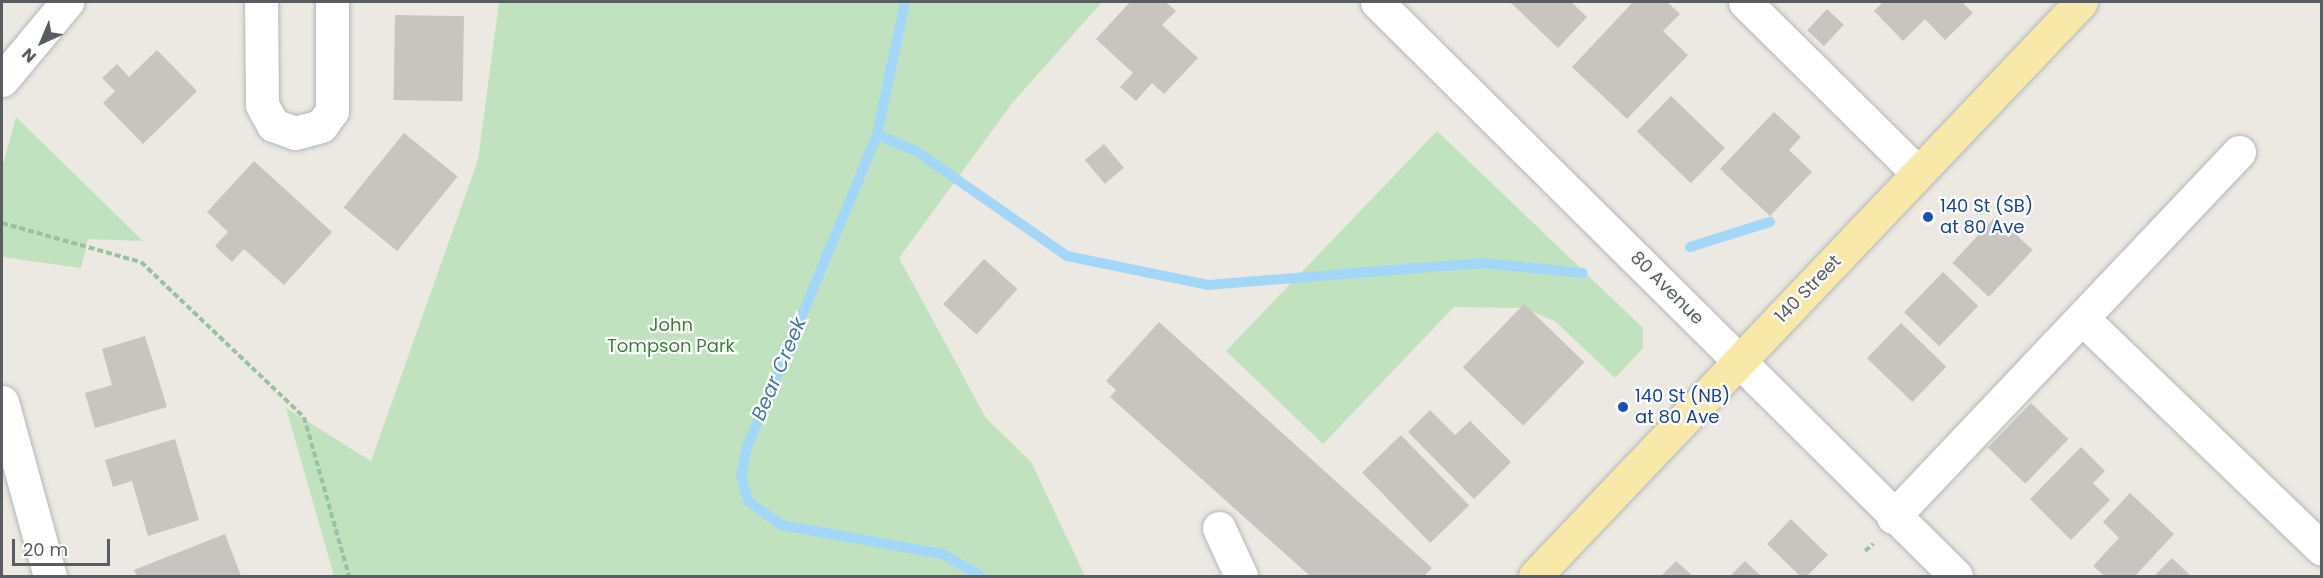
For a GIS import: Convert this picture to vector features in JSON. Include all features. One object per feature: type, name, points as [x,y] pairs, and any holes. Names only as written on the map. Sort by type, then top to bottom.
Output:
[{"type":"main road","name":"140 Street","points":[[1535,576],[2081,2]]},
{"type":"street","points":[[3,78],[67,2]]},
{"type":"street","points":[[261,2],[262,105],[273,125],[295,133],[314,129],[330,117],[332,2]]},
{"type":"street","name":"80 Avenue","points":[[1377,2],[1893,517],[1956,576]]},
{"type":"street","points":[[1745,2],[1918,173]]},
{"type":"street","points":[[1893,517],[2239,152]]},
{"type":"street","points":[[2082,318],[2322,549]]},
{"type":"street","points":[[2,402],[8,457],[50,576]]},
{"type":"street","points":[[1220,528],[1241,576]]},
{"type":"path","points":[[2,223],[141,262],[304,417],[349,576]]},
{"type":"path","points":[[1865,551],[1872,544]]},
{"type":"green space","name":"John Tompson Park","points":[[499,2],[1102,2],[1013,102],[899,258],[986,418],[1031,462],[1085,576],[334,576],[286,408],[371,461],[478,160]]},
{"type":"green space","points":[[16,117],[143,241],[88,239],[81,268],[2,257],[2,168]]},
{"type":"green space","points":[[1437,131],[1643,328],[1643,348],[1615,378],[1555,321],[1522,308],[1454,307],[1323,444],[1226,351]]},
{"type":"building","points":[[1130,2],[1166,2],[1176,11],[1162,25],[1198,58],[1164,94],[1152,83],[1136,101],[1120,87],[1133,73],[1096,39]]},
{"type":"building","points":[[1510,2],[1571,2],[1587,17],[1558,48]]},
{"type":"building","points":[[1633,2],[1667,2],[1680,14],[1663,31],[1688,55],[1627,119],[1572,67]]},
{"type":"building","points":[[1883,2],[1962,2],[1973,13],[1945,40],[1925,19],[1903,41],[1874,11]]},
{"type":"building","points":[[1827,9],[1844,25],[1824,46],[1807,30]]},
{"type":"building","points":[[395,15],[464,16],[463,101],[394,100]]},
{"type":"building","points":[[157,50],[197,91],[143,144],[103,103],[115,91],[102,78],[117,64],[129,77]]},
{"type":"building","points":[[1671,96],[1725,148],[1691,183],[1637,131]]},
{"type":"building","points":[[1774,112],[1801,137],[1789,150],[1812,172],[1770,216],[1720,169]]},
{"type":"building","points":[[404,133],[458,176],[397,251],[344,208]]},
{"type":"building","points":[[1104,144],[1124,168],[1105,184],[1085,160]]},
{"type":"building","points":[[254,161],[332,232],[284,285],[244,249],[232,262],[215,246],[228,232],[207,212]]},
{"type":"building","points":[[1996,216],[2033,250],[1989,297],[1952,263]]},
{"type":"building","points":[[984,259],[1017,289],[977,334],[943,304]]},
{"type":"building","points":[[1943,272],[1978,306],[1939,346],[1904,312]]},
{"type":"building","points":[[1524,304],[1584,362],[1523,426],[1463,367]]},
{"type":"building","points":[[1159,322],[1432,568],[1424,576],[1310,576],[1110,397],[1116,390],[1106,381]]},
{"type":"building","points":[[1901,323],[1946,367],[1912,402],[1867,358]]},
{"type":"building","points":[[145,336],[167,407],[95,428],[85,393],[112,385],[102,349]]},
{"type":"building","points":[[2031,403],[2068,439],[2025,484],[1988,448]]},
{"type":"building","points":[[1430,410],[1455,435],[1470,421],[1511,462],[1474,499],[1408,432]]},
{"type":"building","points":[[1401,435],[1469,505],[1430,543],[1362,473]]},
{"type":"building","points":[[175,439],[199,520],[148,536],[132,481],[113,487],[105,460]]},
{"type":"building","points":[[2081,447],[2105,471],[2093,483],[2110,500],[2071,540],[2030,499]]},
{"type":"building","points":[[2130,493],[2174,534],[2135,576],[2105,576],[2093,566],[2119,538],[2103,522]]},
{"type":"building","points":[[1791,519],[1828,555],[1807,576],[1800,576],[1767,544]]},
{"type":"building","points":[[225,534],[241,576],[137,576],[134,570]]},
{"type":"building","points":[[2172,558],[2191,576],[2154,576]]},
{"type":"building","points":[[1676,561],[1693,576],[1661,576]]},
{"type":"building","points":[[1745,561],[1761,576],[1730,576]]},
{"type":"waterway","name":"Bear Creek","points":[[905,2],[877,135],[747,447],[741,475],[748,501],[781,525],[942,554],[981,576]]},
{"type":"waterway","points":[[877,135],[916,151],[1067,256],[1208,285],[1482,263],[1583,273]]},
{"type":"waterway","points":[[1690,247],[1770,222]]},
{"type":"place","name":"140 St (SB) at 80 Ave","points":[[1928,217]]},
{"type":"place","name":"140 St (NB) at 80 Ave","points":[[1623,407]]}]
